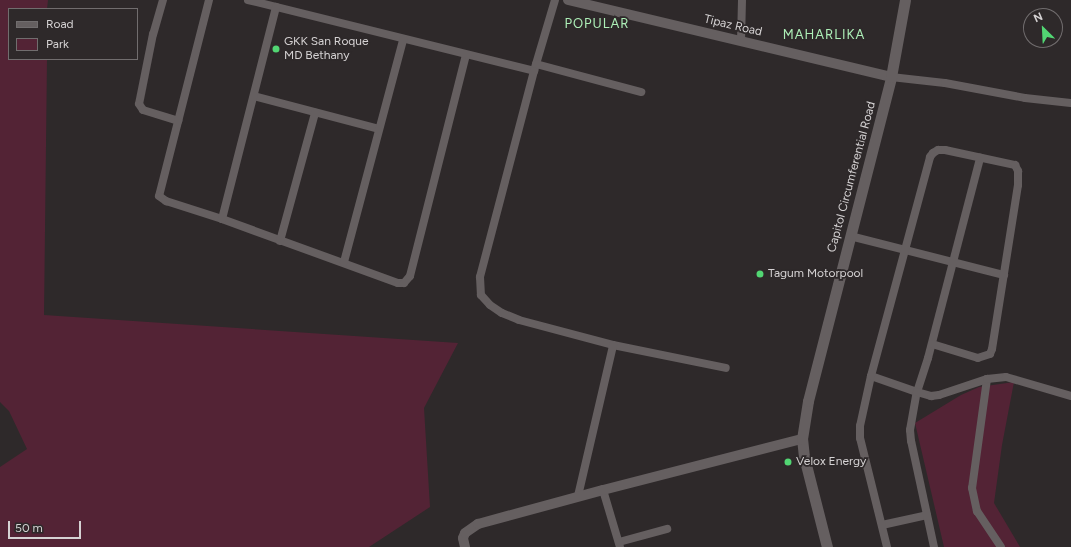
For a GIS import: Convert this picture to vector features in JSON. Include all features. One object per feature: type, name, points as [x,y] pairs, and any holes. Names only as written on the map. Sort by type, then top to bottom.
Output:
[{"type":"main road","name":"Capitol Circumferential Road","points":[[827,547],[804,457],[802,439],[808,401],[891,77],[905,0]]},
{"type":"street","points":[[163,0],[153,34],[139,104],[144,110],[178,121]]},
{"type":"street","points":[[209,0],[159,196],[166,201],[344,262],[398,283],[408,280],[466,56]]},
{"type":"street","points":[[248,0],[466,56],[535,67],[641,92]]},
{"type":"street","points":[[555,0],[535,67],[480,277],[481,294],[490,305],[502,313],[519,320],[613,345],[726,368]]},
{"type":"street","name":"Tipaz Road","points":[[568,0],[891,77]]},
{"type":"street","points":[[741,42],[742,0]]},
{"type":"street","points":[[222,219],[276,7]]},
{"type":"street","points":[[344,262],[403,40]]},
{"type":"street","points":[[891,77],[945,83],[1025,98],[1071,103]]},
{"type":"street","points":[[254,96],[379,129]]},
{"type":"street","points":[[280,241],[315,113]]},
{"type":"street","points":[[887,547],[860,438],[860,426],[871,376],[930,157],[933,153],[945,150],[1010,163],[1014,165],[1018,171],[1018,184],[990,354],[978,358],[932,344]]},
{"type":"street","points":[[934,547],[911,441],[910,430],[917,392],[932,344],[980,158]]},
{"type":"street","points":[[850,236],[1004,275]]},
{"type":"street","points":[[578,496],[613,345]]},
{"type":"street","points":[[871,376],[931,396],[939,395],[987,379],[1006,377],[1071,396]]},
{"type":"street","points":[[987,379],[972,488],[977,511],[1001,547]]},
{"type":"street","points":[[465,547],[463,538],[465,533],[478,524],[578,496],[802,439]]},
{"type":"street","points":[[603,490],[620,545],[667,529]]},
{"type":"street","points":[[882,525],[928,515]]},
{"type":"green space","points":[[0,0],[48,0],[47,8],[8,8],[8,60],[47,60],[44,315],[458,343],[424,408],[430,507],[369,547],[0,547],[0,467],[27,449],[9,411],[0,402]]},
{"type":"green space","points":[[1014,382],[1002,445],[994,503],[1020,547],[944,547],[915,423],[961,395],[979,387]]},
{"type":"place","name":"GKK San Roque MD Bethany","points":[[276,49]]},
{"type":"place","name":"Tagum Motorpool","points":[[760,274]]},
{"type":"place","name":"Velox Energy","points":[[788,462]]},
{"type":"district","name":"POPULAR","points":[[597,24]]},
{"type":"district","name":"MAHARLIKA","points":[[824,35]]}]
